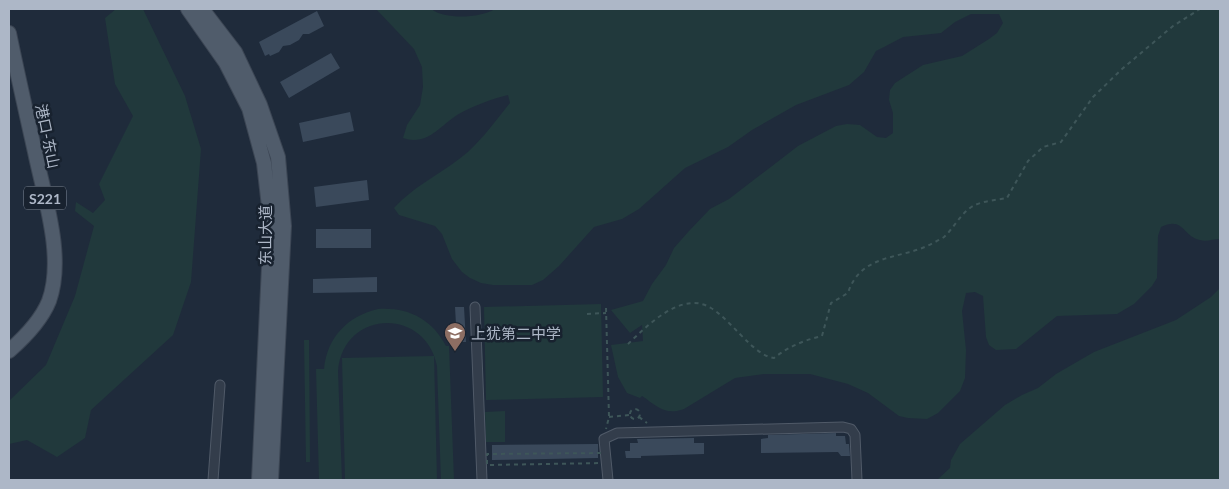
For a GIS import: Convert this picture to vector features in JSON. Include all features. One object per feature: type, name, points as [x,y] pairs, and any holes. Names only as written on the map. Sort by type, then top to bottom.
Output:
[{"type":"main road","name":"东山大道","points":[[188,9],[226,63],[249,108],[264,163],[271,224],[259,480]]},
{"type":"main road","name":"东山大道","points":[[202,9],[235,52],[260,105],[278,157],[284,226],[271,480]]},
{"type":"main road","name":"港口-东山","points":[[9,33],[47,208],[54,251],[54,277],[49,301],[36,325],[9,351]]},
{"type":"street","points":[[475,307],[482,480]]},
{"type":"street","points":[[213,480],[220,386]]},
{"type":"street","points":[[608,480],[604,439],[617,433],[843,427],[851,430],[856,435],[857,480]]},
{"type":"path","points":[[628,344],[671,309],[691,303],[710,308],[768,358],[774,358],[786,349],[810,338],[822,336],[831,303],[848,294],[852,281],[862,269],[890,256],[922,249],[944,236],[956,220],[974,206],[1007,198],[1028,161],[1043,147],[1061,142],[1093,97],[1122,69],[1173,26],[1200,9]]},
{"type":"path","points":[[604,439],[609,417],[606,308]]},
{"type":"path","points":[[587,314],[606,313]]},
{"type":"path","points":[[609,417],[630,415],[632,411],[636,410],[640,413],[639,417],[647,423],[653,423]]},
{"type":"path","points":[[630,415],[634,419],[639,417]]},
{"type":"path","points":[[604,452],[604,463],[487,464],[487,454],[604,452]]},
{"type":"green space","points":[[116,9],[143,9],[185,96],[201,149],[191,282],[173,335],[91,410],[85,438],[57,457],[27,440],[9,444],[9,401],[46,365],[75,296],[94,226],[75,211],[76,202],[93,213],[105,200],[99,184],[133,116],[115,84],[105,18]]},
{"type":"green space","points":[[376,9],[431,9],[445,15],[472,16],[495,9],[1220,9],[1220,239],[1207,241],[1194,238],[1179,225],[1169,224],[1161,227],[1158,236],[1157,278],[1152,286],[1134,304],[1117,314],[1057,316],[1016,349],[996,350],[989,345],[986,337],[983,296],[975,292],[966,293],[962,311],[966,350],[965,378],[960,391],[938,413],[927,419],[899,416],[868,393],[848,384],[810,374],[764,374],[735,378],[684,409],[666,411],[642,396],[640,398],[627,393],[618,377],[611,345],[643,341],[642,325],[630,333],[611,310],[643,301],[652,284],[666,265],[674,248],[710,209],[729,199],[798,146],[836,126],[847,124],[860,125],[877,137],[886,138],[893,133],[893,113],[889,100],[890,90],[895,83],[923,65],[962,56],[989,39],[997,33],[1003,23],[999,14],[971,14],[955,22],[941,33],[903,37],[876,51],[864,72],[849,85],[796,105],[752,130],[728,147],[685,168],[639,209],[622,219],[594,227],[559,266],[543,280],[532,285],[493,285],[481,283],[462,272],[452,259],[442,234],[435,226],[399,215],[394,208],[412,192],[475,146],[510,103],[508,95],[482,103],[462,112],[426,137],[411,140],[403,138],[407,125],[420,105],[423,87],[422,67],[414,49]]},
{"type":"green space","points":[[1220,288],[1220,480],[937,480],[950,468],[951,460],[960,444],[1005,405],[1038,388],[1056,374],[1094,352],[1176,320],[1211,297]]},
{"type":"green space","points":[[601,304],[603,397],[486,400],[484,307]]},
{"type":"green space","points":[[378,309],[399,310],[418,317],[434,329],[446,346],[449,346],[454,480],[441,480],[437,366],[430,346],[417,333],[402,325],[385,323],[368,327],[354,336],[343,351],[338,371],[342,480],[319,480],[316,369],[324,369],[329,347],[341,330],[357,317]]},
{"type":"green space","points":[[304,340],[309,340],[310,462],[306,462]]},
{"type":"green space","points":[[434,356],[437,480],[345,480],[342,358]]},
{"type":"green space","points":[[505,411],[505,442],[486,442],[485,412]]},
{"type":"building","points":[[317,11],[324,26],[309,34],[303,34],[299,40],[290,45],[283,46],[279,52],[265,56],[259,42]]},
{"type":"building","points":[[331,53],[340,68],[289,98],[280,82]]},
{"type":"building","points":[[350,112],[354,131],[303,142],[299,123]]},
{"type":"building","points":[[367,180],[369,200],[316,207],[314,187]]},
{"type":"building","points":[[316,229],[371,229],[371,248],[316,248]]},
{"type":"building","points":[[377,277],[377,292],[313,293],[313,279]]},
{"type":"building","points":[[455,307],[464,307],[466,342],[457,342]]},
{"type":"building","points":[[836,433],[836,436],[845,436],[846,444],[849,444],[850,456],[841,456],[838,452],[761,453],[761,439],[768,438],[768,435]]},
{"type":"building","points":[[694,438],[694,443],[704,443],[704,454],[626,458],[625,451],[630,451],[630,443],[638,443],[637,439]]},
{"type":"building","points":[[598,444],[598,458],[492,460],[492,445]]},
{"type":"place","name":"上犹第二中学","points":[[455,352]]}]
